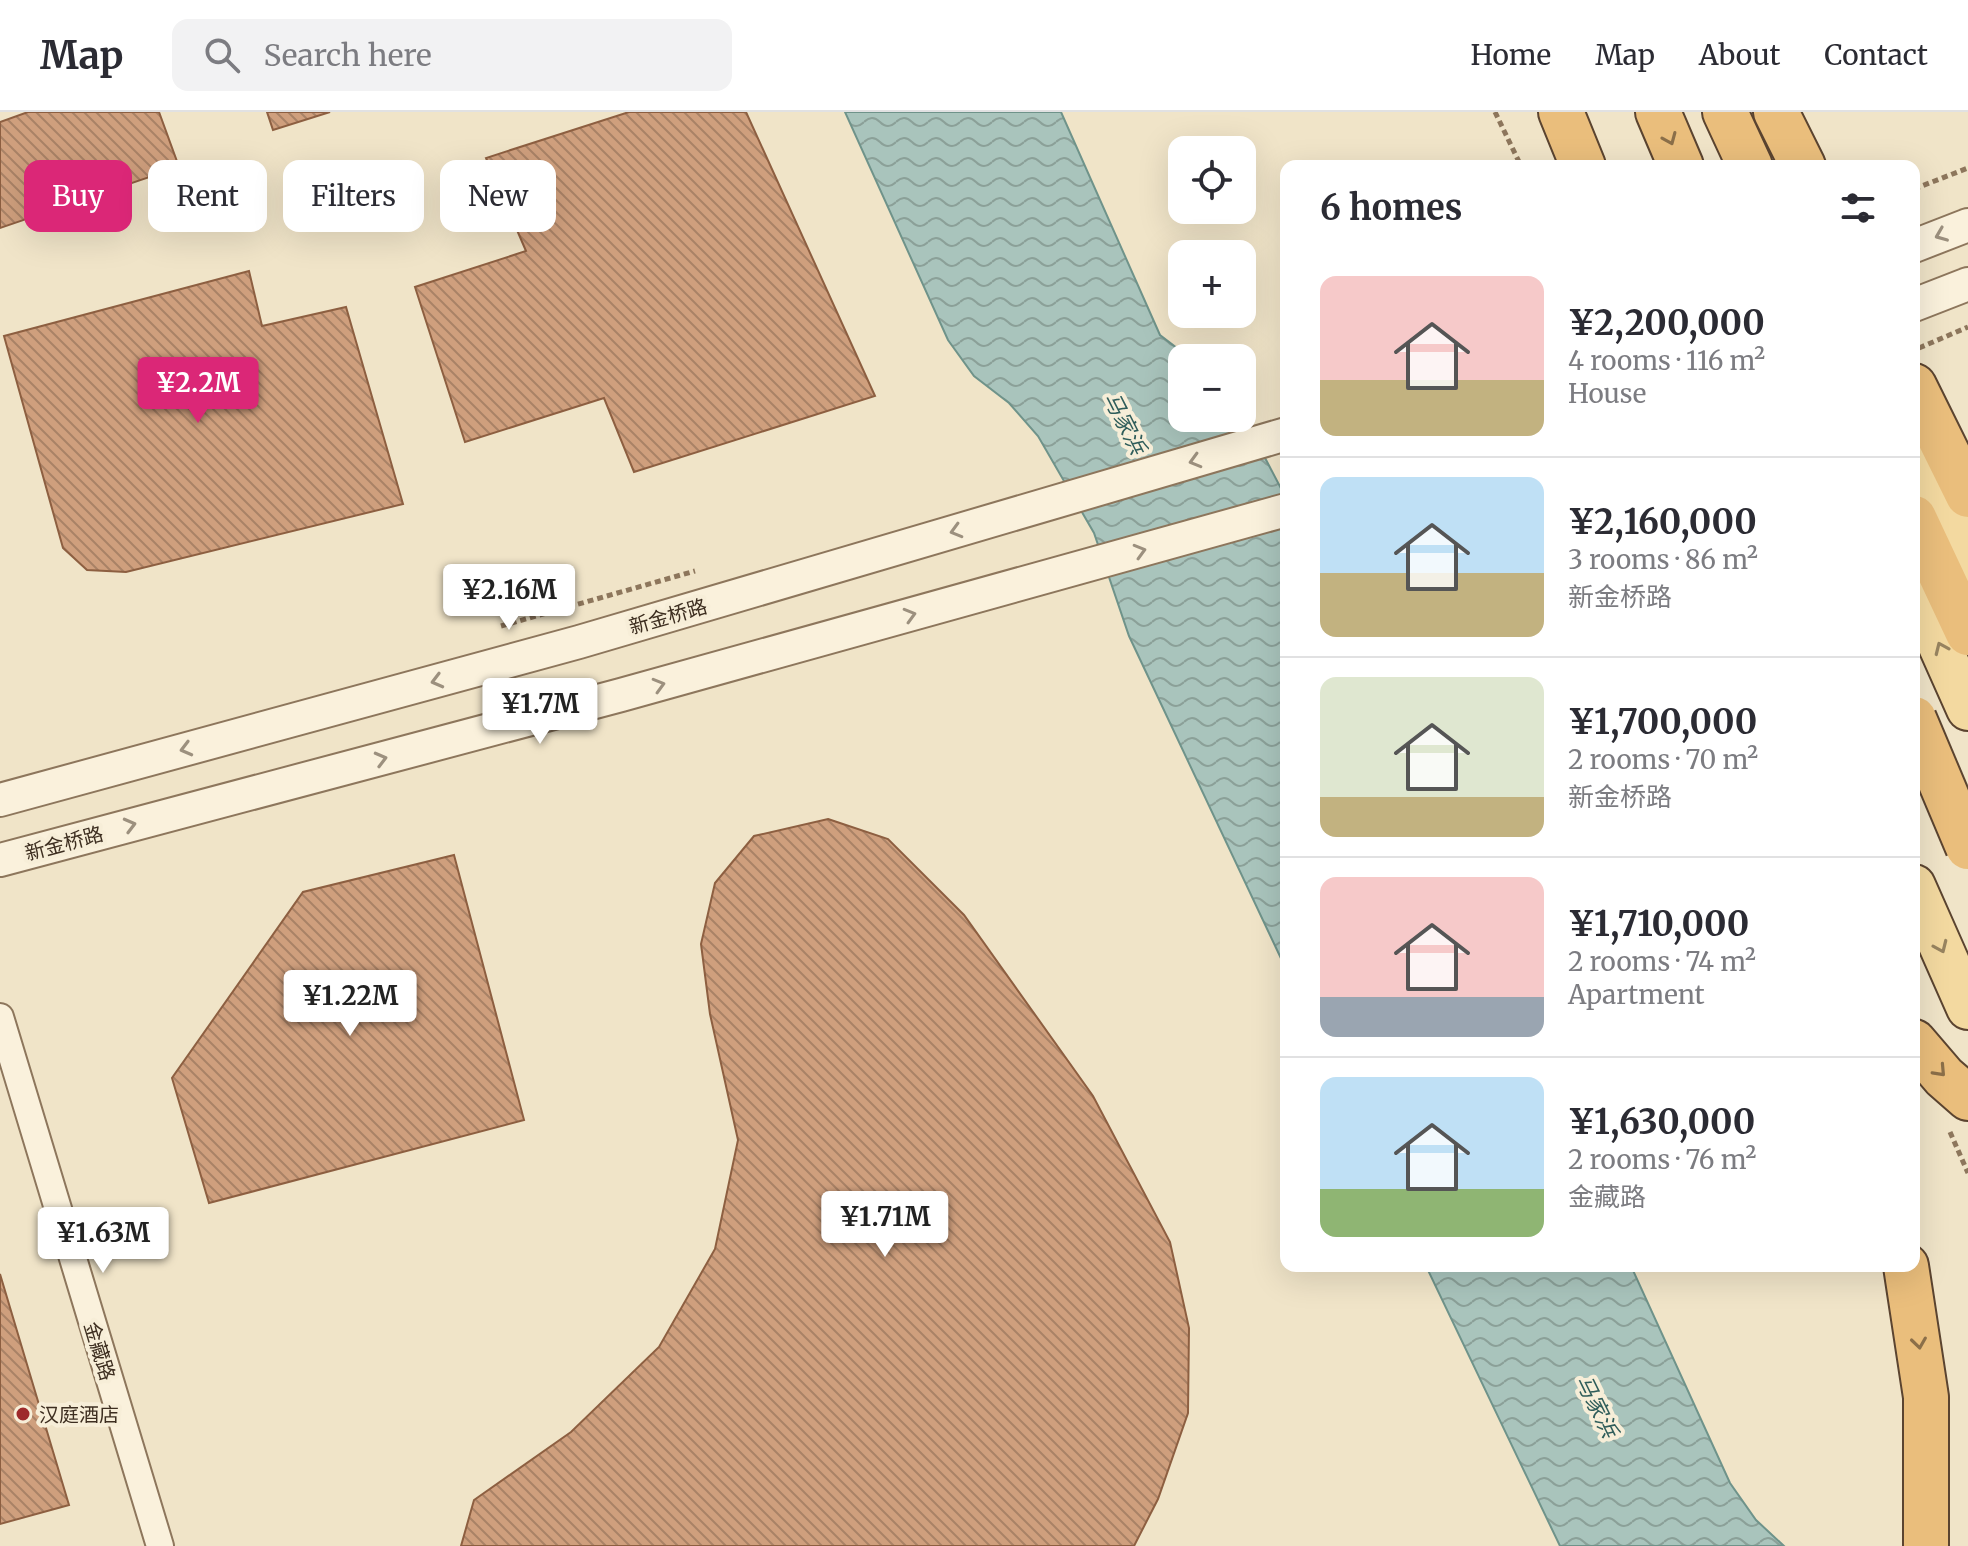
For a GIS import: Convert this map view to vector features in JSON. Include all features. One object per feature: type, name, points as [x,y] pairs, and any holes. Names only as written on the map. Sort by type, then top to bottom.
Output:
[{"type":"highway","points":[[1561,112],[1581,160]]},
{"type":"highway","points":[[1658,112],[1678,160]]},
{"type":"highway","points":[[1722,112],[1747,160]]},
{"type":"highway","points":[[1773,112],[1789,160]]},
{"type":"highway","points":[[1773,112],[1800,160]]},
{"type":"highway","points":[[1920,398],[1968,495]]},
{"type":"highway","points":[[1920,510],[1963,623]]},
{"type":"highway","points":[[1920,531],[1963,623]]},
{"type":"highway","points":[[1920,733],[1968,847]]},
{"type":"highway","points":[[1920,1049],[1944,1077],[1968,1098]]},
{"type":"highway","points":[[1907,1272],[1926,1397],[1926,1546]]},
{"type":"main road","points":[[1542,112],[1564,160]]},
{"type":"main road","points":[[1722,112],[1739,160]]},
{"type":"main road","points":[[1920,457],[1968,565]]},
{"type":"main road","points":[[1920,601],[1968,709]]},
{"type":"main road","points":[[1920,747],[1968,801]]},
{"type":"main road","points":[[1920,900],[1968,1008]]},
{"type":"street","points":[[1920,244],[1968,225]]},
{"type":"street","points":[[1920,303],[1968,284]]},
{"type":"street","name":"新金桥路","points":[[0,800],[579,642],[1278,436]]},
{"type":"street","name":"新金桥路","points":[[0,860],[621,695],[1280,512]]},
{"type":"street","name":"金藏路","points":[[0,1017],[160,1546]]},
{"type":"path","points":[[1495,112],[1518,160]]},
{"type":"path","points":[[1920,187],[1968,168]]},
{"type":"path","points":[[1920,347],[1968,327]]},
{"type":"water","name":"马家浜","points":[[845,112],[1061,112],[1160,335],[1172,344],[1168,344],[1168,432],[1251,432],[1280,487],[1280,956],[1129,636],[1094,533],[1038,436],[1009,403],[974,376],[948,340]]},
{"type":"water","name":"马家浜","points":[[1429,1272],[1634,1272],[1730,1483],[1756,1520],[1784,1546],[1560,1546]]},
{"type":"building","points":[[28,112],[159,112],[176,160],[148,160],[148,178],[132,183],[132,160],[24,160],[24,220],[0,228],[0,122]]},
{"type":"building","points":[[267,112],[330,112],[273,130]]},
{"type":"building","points":[[629,112],[746,112],[875,396],[634,472],[604,398],[465,442],[415,287],[526,251],[518,232],[556,232],[556,160],[486,158]]},
{"type":"building","points":[[249,271],[262,326],[346,307],[403,504],[126,572],[87,570],[63,548],[4,336]]},
{"type":"building","points":[[828,819],[888,839],[964,915],[1093,1096],[1170,1242],[1189,1328],[1188,1413],[1158,1499],[1134,1546],[461,1546],[474,1500],[571,1432],[659,1347],[715,1249],[738,1140],[710,1014],[701,944],[715,883],[754,836]]},
{"type":"building","points":[[454,855],[524,1120],[209,1203],[172,1078],[303,892]]},
{"type":"building","points":[[0,1274],[69,1505],[0,1524]]},
{"type":"place","name":"汉庭酒店","points":[[23,1414]]}]
